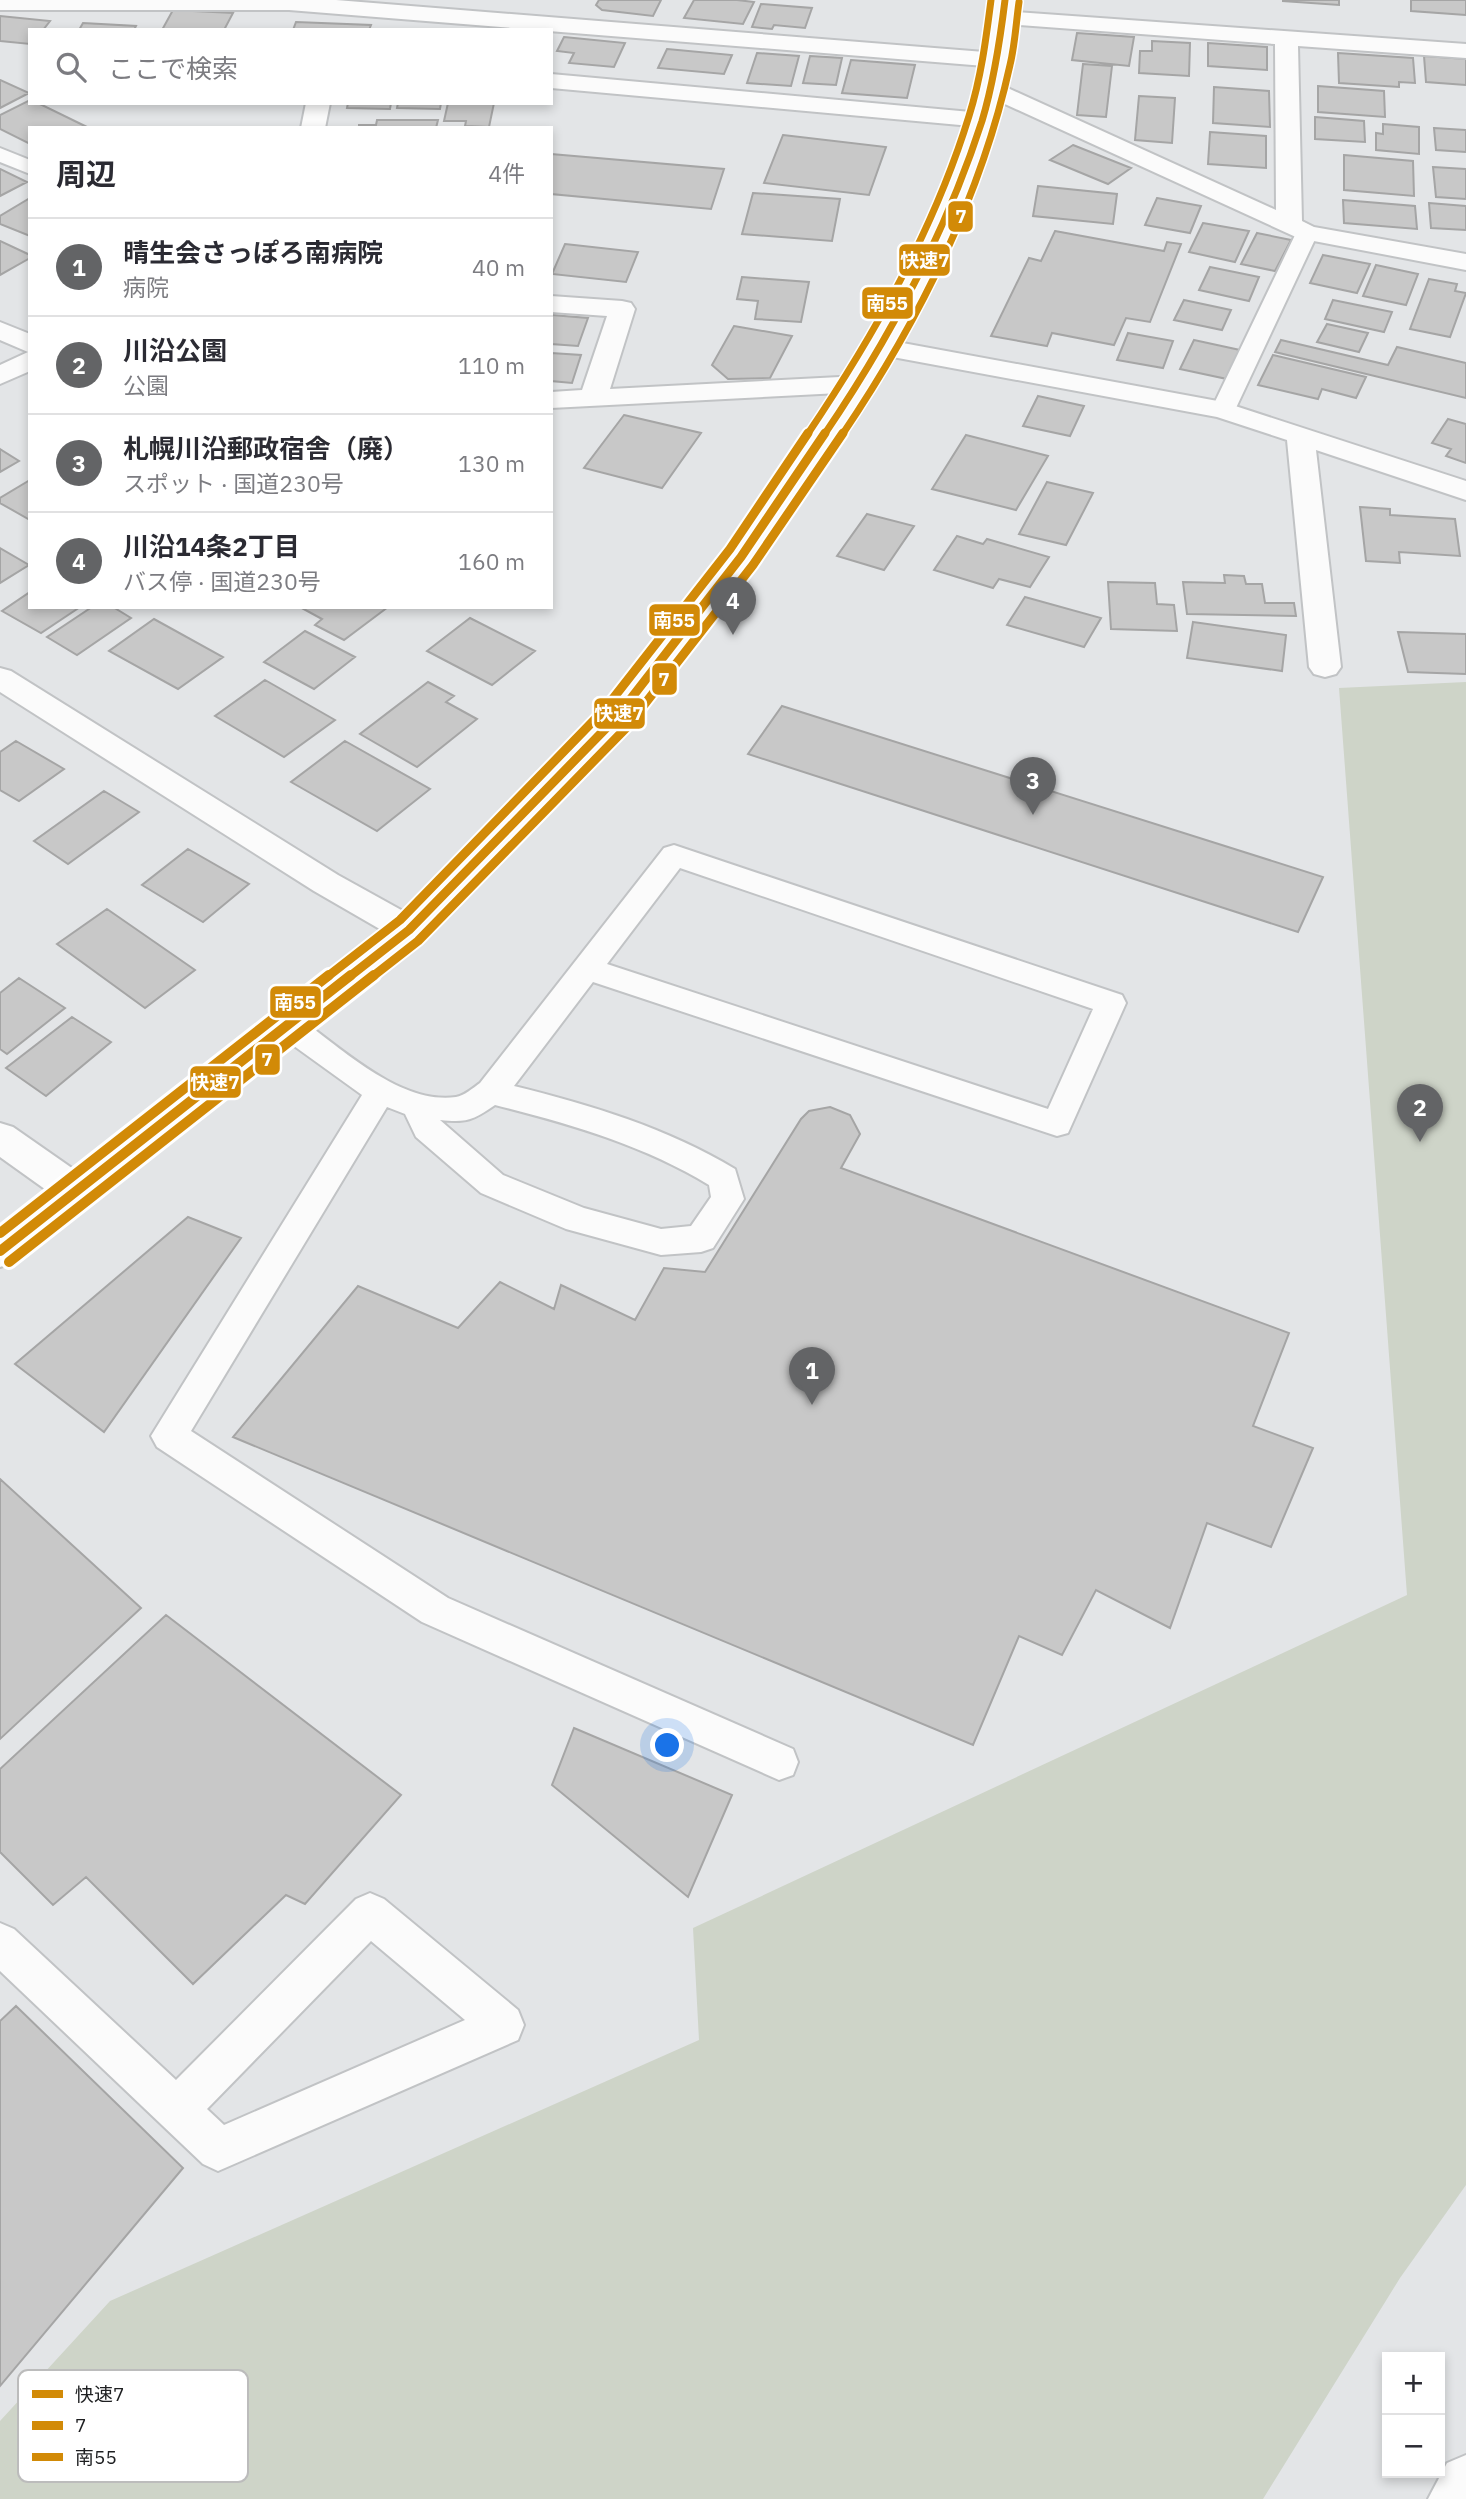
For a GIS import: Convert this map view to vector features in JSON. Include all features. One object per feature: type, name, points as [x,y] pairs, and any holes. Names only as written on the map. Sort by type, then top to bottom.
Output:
[{"type":"main road","points":[[0,3],[290,2],[544,28]]},
{"type":"main road","points":[[0,1251],[409,930],[615,719],[741,557],[859,384],[881,347],[941,228],[982,120],[994,74],[1003,9],[1286,38],[1466,51]]},
{"type":"main road","points":[[553,29],[994,74],[1298,229],[1466,262]]},
{"type":"main road","points":[[1286,38],[1298,229]]},
{"type":"main road","points":[[553,81],[982,120]]},
{"type":"main road","points":[[313,126],[318,105]]},
{"type":"main road","points":[[553,304],[622,309],[593,398]]},
{"type":"main road","points":[[0,330],[28,344]]},
{"type":"main road","points":[[881,347],[1223,410],[1466,491]]},
{"type":"main road","points":[[0,376],[28,361]]},
{"type":"main road","points":[[553,400],[859,384]]},
{"type":"main road","points":[[1300,435],[1325,667]]},
{"type":"main road","points":[[0,678],[326,883],[409,930]]},
{"type":"main road","points":[[0,1137],[76,1191]]},
{"type":"main road","points":[[1455,2499],[1466,2482]]},
{"type":"lane","points":[[0,154],[28,167]]},
{"type":"lane","points":[[1223,410],[1298,229]]},
{"type":"lane","points":[[287,1025],[380,1092],[418,1106],[463,1110],[491,1092],[586,968],[674,855],[1111,1003],[1058,1125],[586,968]]},
{"type":"lane","points":[[380,1092],[169,1436],[435,1610],[779,1762]]},
{"type":"lane","points":[[418,1106],[428,1128],[492,1184],[578,1220],[661,1242],[701,1239],[727,1199],[724,1178],[696,1159],[583,1117],[491,1092]]},
{"type":"lane","points":[[0,1943],[218,2149],[503,2025],[370,1913],[178,2109]]},
{"type":"shaded area","points":[[1466,682],[1466,2185],[1400,2278],[1263,2499],[0,2499],[0,2421],[18,2401],[18,2482],[248,2482],[248,2370],[47,2370],[110,2301],[699,2040],[693,1928],[1407,1595],[1339,688]]},
{"type":"building","points":[[599,0],[661,0],[653,16],[602,10],[596,5]]},
{"type":"building","points":[[694,0],[754,2],[743,24],[684,18]]},
{"type":"building","points":[[1339,0],[1339,5],[1283,1]]},
{"type":"building","points":[[1411,0],[1466,0],[1466,15],[1411,11]]},
{"type":"building","points":[[761,4],[812,8],[805,28],[774,25],[772,29],[752,27]]},
{"type":"building","points":[[173,10],[233,13],[225,28],[163,28]]},
{"type":"building","points":[[0,16],[50,21],[45,28],[28,28],[28,44],[0,41]]},
{"type":"building","points":[[296,22],[371,25],[370,28],[294,28]]},
{"type":"building","points":[[83,23],[136,26],[135,28],[80,28]]},
{"type":"building","points":[[1077,33],[1134,37],[1129,66],[1072,60]]},
{"type":"building","points":[[564,37],[625,43],[614,67],[569,63],[574,53],[557,51]]},
{"type":"building","points":[[1152,41],[1190,43],[1189,76],[1139,73],[1140,51],[1152,51]]},
{"type":"building","points":[[1208,43],[1267,47],[1267,70],[1208,66]]},
{"type":"building","points":[[667,49],[732,55],[724,74],[658,68]]},
{"type":"building","points":[[757,53],[799,56],[791,86],[747,83]]},
{"type":"building","points":[[1338,53],[1413,58],[1415,83],[1399,82],[1399,87],[1339,83]]},
{"type":"building","points":[[810,56],[842,58],[836,85],[803,83]]},
{"type":"building","points":[[1424,56],[1466,59],[1466,85],[1426,82]]},
{"type":"building","points":[[851,60],[915,65],[907,98],[842,93]]},
{"type":"building","points":[[1083,64],[1112,66],[1106,117],[1077,115]]},
{"type":"building","points":[[0,80],[28,93],[28,94],[0,108]]},
{"type":"building","points":[[1318,86],[1384,91],[1385,117],[1318,112]]},
{"type":"building","points":[[1214,87],[1269,91],[1270,127],[1213,123]]},
{"type":"building","points":[[1139,96],[1175,98],[1172,143],[1135,140]]},
{"type":"building","points":[[28,101],[28,105],[42,105],[85,126],[28,126],[28,143],[0,129],[0,115]]},
{"type":"building","points":[[348,105],[391,105],[390,109],[347,108]]},
{"type":"building","points":[[398,105],[441,105],[440,109],[397,108]]},
{"type":"building","points":[[448,105],[494,105],[489,126],[465,126],[466,121],[444,121]]},
{"type":"building","points":[[1315,117],[1364,121],[1365,142],[1315,139]]},
{"type":"building","points":[[377,120],[438,120],[436,126],[359,126],[376,125]]},
{"type":"building","points":[[1383,124],[1419,127],[1419,154],[1376,150],[1376,133],[1383,134]]},
{"type":"building","points":[[1434,128],[1466,130],[1466,152],[1436,150]]},
{"type":"building","points":[[1210,132],[1266,136],[1266,168],[1208,164]]},
{"type":"building","points":[[783,135],[886,147],[869,195],[764,183]]},
{"type":"building","points":[[1073,145],[1131,168],[1108,184],[1050,160]]},
{"type":"building","points":[[553,154],[724,169],[711,209],[553,194]]},
{"type":"building","points":[[1344,155],[1413,161],[1414,196],[1344,190]]},
{"type":"building","points":[[1433,167],[1466,169],[1466,199],[1436,197]]},
{"type":"building","points":[[0,169],[27,182],[0,196]]},
{"type":"building","points":[[1038,186],[1117,194],[1113,224],[1033,216]]},
{"type":"building","points":[[753,193],[840,199],[832,241],[742,234]]},
{"type":"building","points":[[1157,198],[1201,206],[1190,233],[1145,225]]},
{"type":"building","points":[[28,199],[28,235],[0,224],[0,216]]},
{"type":"building","points":[[1343,200],[1415,206],[1417,229],[1344,223]]},
{"type":"building","points":[[1429,203],[1466,206],[1466,230],[1431,228]]},
{"type":"building","points":[[1203,223],[1249,231],[1235,262],[1189,252]]},
{"type":"building","points":[[1055,231],[1164,251],[1167,242],[1181,244],[1150,322],[1126,318],[1114,345],[1052,333],[1047,346],[991,336],[1029,258],[1041,261]]},
{"type":"building","points":[[1257,233],[1291,240],[1275,271],[1241,264]]},
{"type":"building","points":[[0,241],[28,254],[28,259],[0,275]]},
{"type":"building","points":[[565,244],[638,252],[626,282],[553,274]]},
{"type":"building","points":[[1323,255],[1370,264],[1357,293],[1310,283]]},
{"type":"building","points":[[1376,265],[1418,274],[1406,305],[1363,296]]},
{"type":"building","points":[[1210,267],[1259,277],[1249,301],[1199,290]]},
{"type":"building","points":[[742,277],[809,282],[801,322],[755,319],[758,301],[737,299]]},
{"type":"building","points":[[1429,279],[1457,284],[1455,291],[1466,293],[1450,337],[1410,329]]},
{"type":"building","points":[[1184,300],[1231,310],[1222,330],[1174,320]]},
{"type":"building","points":[[1333,300],[1392,312],[1384,332],[1325,319]]},
{"type":"building","points":[[553,315],[588,318],[578,346],[553,344]]},
{"type":"building","points":[[1327,324],[1368,333],[1359,352],[1317,342]]},
{"type":"building","points":[[734,326],[792,336],[770,378],[728,379],[712,365]]},
{"type":"building","points":[[1128,333],[1173,341],[1163,368],[1117,360]]},
{"type":"building","points":[[1194,340],[1240,350],[1227,379],[1180,369]]},
{"type":"building","points":[[1281,340],[1388,365],[1397,347],[1466,363],[1466,398],[1275,352]]},
{"type":"building","points":[[553,353],[581,355],[572,383],[553,381]]},
{"type":"building","points":[[1273,355],[1366,377],[1356,398],[1322,389],[1318,399],[1258,385]]},
{"type":"building","points":[[1038,396],[1084,406],[1070,436],[1023,426]]},
{"type":"building","points":[[624,415],[701,433],[662,488],[584,468]]},
{"type":"building","points":[[1448,419],[1466,424],[1466,463],[1446,456],[1451,449],[1432,443]]},
{"type":"building","points":[[966,435],[1048,456],[1016,510],[932,489]]},
{"type":"building","points":[[0,449],[19,461],[0,472]]},
{"type":"building","points":[[28,481],[28,519],[0,503],[0,498]]},
{"type":"building","points":[[1047,482],[1093,493],[1066,545],[1019,534]]},
{"type":"building","points":[[1360,507],[1390,509],[1390,515],[1455,519],[1460,556],[1399,552],[1400,563],[1366,561]]},
{"type":"building","points":[[867,514],[914,526],[884,570],[837,556]]},
{"type":"building","points":[[957,536],[983,544],[987,539],[1049,557],[1030,587],[999,579],[993,588],[934,570]]},
{"type":"building","points":[[0,548],[28,566],[0,583]]},
{"type":"building","points":[[1224,575],[1244,576],[1246,584],[1262,584],[1265,603],[1294,603],[1296,616],[1187,614],[1183,582],[1225,583]]},
{"type":"building","points":[[1108,582],[1155,583],[1157,604],[1174,605],[1177,631],[1111,629]]},
{"type":"building","points":[[28,593],[28,609],[77,609],[41,633],[2,611]]},
{"type":"building","points":[[1025,597],[1101,618],[1084,647],[1007,625]]},
{"type":"building","points":[[89,609],[116,609],[131,618],[77,655],[47,637]]},
{"type":"building","points":[[304,609],[385,609],[344,640],[315,625],[322,619]]},
{"type":"building","points":[[470,618],[535,651],[492,685],[427,651]]},
{"type":"building","points":[[154,619],[223,657],[178,689],[109,651]]},
{"type":"building","points":[[1193,622],[1286,635],[1282,671],[1187,658]]},
{"type":"building","points":[[305,631],[355,657],[314,689],[264,662]]},
{"type":"building","points":[[1398,632],[1466,634],[1466,674],[1408,672]]},
{"type":"building","points":[[265,680],[335,720],[284,757],[215,716]]},
{"type":"building","points":[[428,682],[454,696],[446,702],[477,719],[417,767],[360,734]]},
{"type":"building","points":[[782,706],[1323,877],[1298,932],[748,754]]},
{"type":"building","points":[[16,741],[64,769],[19,801],[0,790],[0,752]]},
{"type":"building","points":[[345,741],[430,789],[377,831],[291,782]]},
{"type":"building","points":[[104,791],[139,812],[68,864],[34,841]]},
{"type":"building","points":[[188,849],[249,884],[203,922],[142,885]]},
{"type":"building","points":[[107,909],[195,970],[145,1008],[57,944]]},
{"type":"building","points":[[19,978],[65,1008],[7,1054],[0,1049],[0,993]]},
{"type":"building","points":[[72,1017],[111,1042],[46,1096],[6,1068]]},
{"type":"building","points":[[830,1107],[850,1115],[860,1134],[841,1168],[1289,1333],[1253,1426],[1313,1448],[1271,1547],[1207,1523],[1170,1628],[1096,1590],[1062,1655],[1019,1636],[973,1745],[233,1437],[358,1286],[458,1328],[500,1282],[554,1309],[561,1285],[635,1320],[664,1268],[705,1272],[801,1119],[809,1111]]},
{"type":"building","points":[[188,1217],[241,1238],[104,1432],[15,1364]]},
{"type":"building","points":[[0,1479],[141,1608],[0,1739]]},
{"type":"building","points":[[166,1615],[401,1795],[305,1904],[286,1895],[193,1984],[86,1877],[53,1905],[0,1852],[0,1769]]},
{"type":"building","points":[[574,1728],[732,1795],[688,1897],[552,1785]]},
{"type":"building","points":[[16,2006],[183,2168],[0,2386],[0,2021]]},
{"type":"transit line","name":"南55","points":[[0,1233],[400,920],[604,710],[730,549],[869,340],[928,222],[969,116],[983,57],[991,0]]},
{"type":"transit line","name":"快速7","points":[[0,1251],[409,930],[615,719],[741,557],[859,384],[881,347],[941,228],[982,120],[997,60],[1005,0]]},
{"type":"transit line","name":"7","points":[[9,1262],[418,941],[626,728],[753,565],[871,392],[894,353],[954,234],[995,125],[1011,63],[1019,2]]},
{"type":"place","name":"川沿14条2丁目","points":[[733,635]]},
{"type":"place","name":"札幌川沿郵政宿舎（廃）","points":[[1033,815]]},
{"type":"place","name":"川沿公園","points":[[1420,1142]]},
{"type":"place","name":"晴生会さっぽろ南病院","points":[[812,1405]]}]
